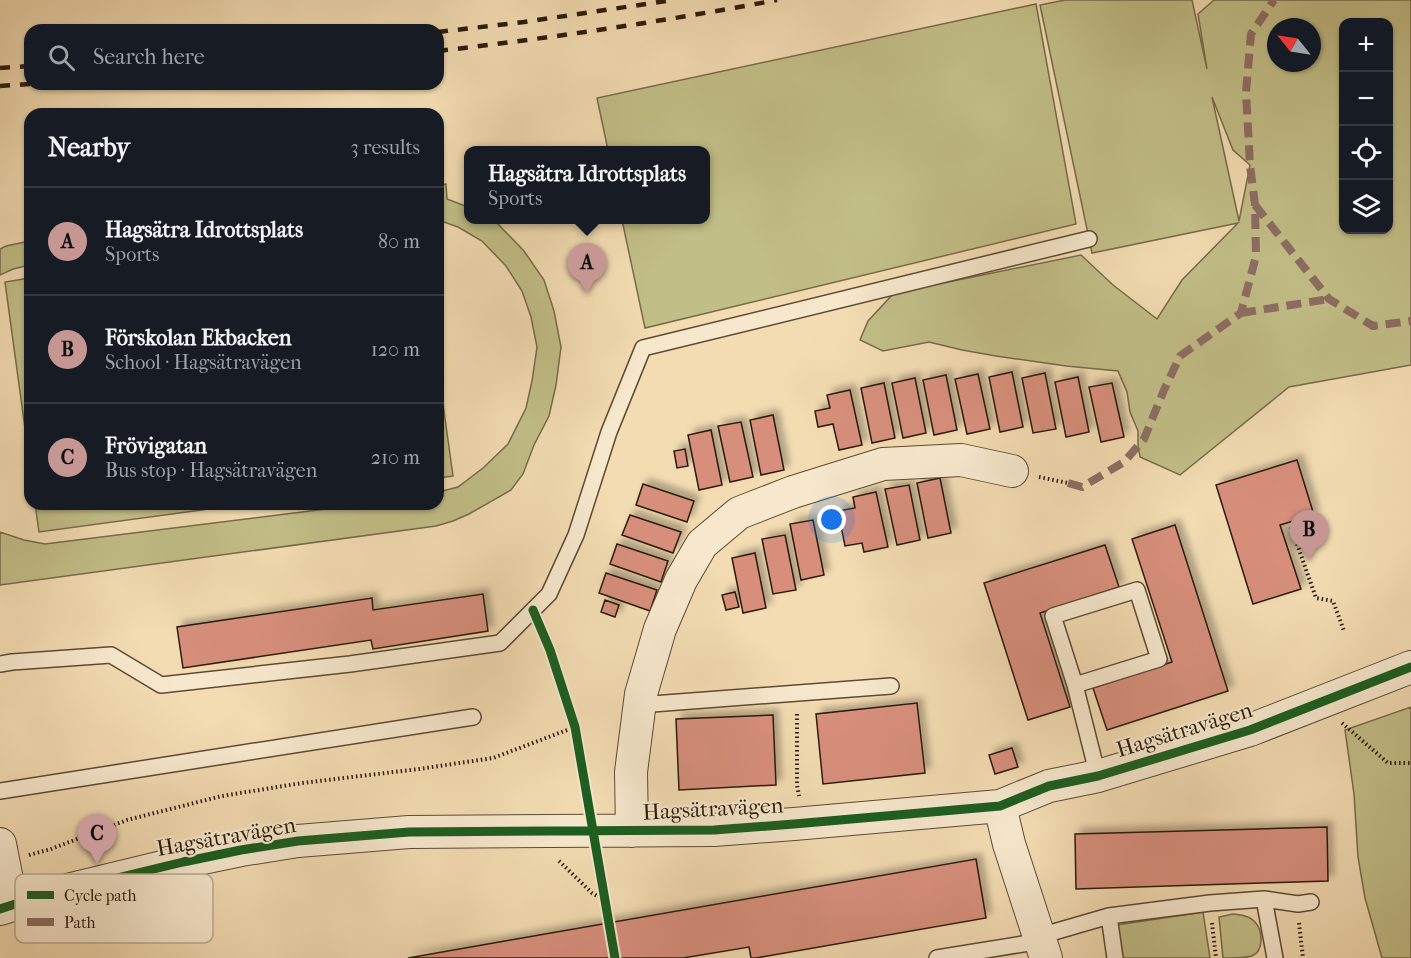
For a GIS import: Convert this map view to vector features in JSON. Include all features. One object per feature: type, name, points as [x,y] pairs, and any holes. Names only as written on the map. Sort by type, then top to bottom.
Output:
[{"type":"street","points":[[632,831],[631,772],[641,694],[660,628],[681,580],[702,544],[739,513],[793,492],[883,464],[961,460],[1012,471]]},
{"type":"street","name":"Hagsätravägen","points":[[133,874],[242,850],[298,841],[409,832],[714,830],[1000,806],[1049,786],[1098,776],[1250,730],[1411,667]]},
{"type":"street","points":[[1000,806],[1009,844],[1043,945]]},
{"type":"street","points":[[2,853],[6,907]]},
{"type":"lane","points":[[0,664],[111,655],[161,685],[350,664],[500,643],[549,594],[576,535],[609,432],[643,348],[1089,239]]},
{"type":"lane","points":[[1075,685],[1159,659],[1137,590],[1053,616],[1075,685],[1098,776]]},
{"type":"lane","points":[[639,705],[891,686]]},
{"type":"lane","points":[[0,791],[473,717]]},
{"type":"lane","points":[[982,958],[1043,945],[1109,916],[1209,903],[1264,899],[1305,903]]},
{"type":"lane","points":[[1264,899],[1275,958]]},
{"type":"lane","points":[[1109,916],[1115,958]]},
{"type":"lane","points":[[937,958],[1043,945]]},
{"type":"path","points":[[1291,527],[1316,598],[1333,601],[1344,631]]},
{"type":"path","points":[[571,716],[577,738]]},
{"type":"path","points":[[797,723],[797,785]]},
{"type":"path","points":[[1342,723],[1388,763],[1411,763]]},
{"type":"path","points":[[2,853],[51,849],[127,820],[222,796],[493,758],[575,727]]},
{"type":"path","points":[[557,859],[592,892],[605,896],[608,912]]},
{"type":"path","points":[[1209,903],[1216,958]]},
{"type":"path","points":[[1303,958],[1305,903]]},
{"type":"shaded area","points":[[1065,0],[1192,0],[1207,69],[1198,14],[1214,0],[1411,0],[1411,365],[1289,387],[1180,475],[1140,457],[1138,431],[1130,412],[1127,392],[1118,371],[996,356],[929,342],[883,351],[860,340],[868,321],[894,293],[1081,255],[1113,285],[1157,319],[1182,280],[1238,223],[1092,253],[1040,5]],"holes":[[[1212,97],[1233,150],[1250,165],[1239,221]]]},
{"type":"shaded area","points":[[1036,4],[1076,224],[645,328],[623,224],[710,224],[710,146],[607,146],[597,98]]},
{"type":"shaded area","points":[[444,184],[446,184],[447,199],[464,205],[464,224],[498,224],[524,251],[544,280],[554,311],[561,347],[549,416],[534,445],[523,474],[511,490],[469,514],[436,526],[0,585],[0,532],[45,544],[318,510],[444,510],[444,490],[458,487],[483,468],[508,444],[526,408],[537,347],[531,317],[522,291],[506,266],[482,241],[458,227],[444,222]]},
{"type":"shaded area","points":[[24,242],[24,266],[0,275],[0,249]]},
{"type":"shaded area","points":[[24,279],[24,421],[5,282]]},
{"type":"shaded area","points":[[444,411],[453,476],[444,477]]},
{"type":"shaded area","points":[[36,510],[202,510],[39,532]]},
{"type":"shaded area","points":[[1411,707],[1411,958],[1382,958],[1365,898],[1358,857],[1354,794],[1345,730]]},
{"type":"shaded area","points":[[1203,912],[1210,958],[1122,958],[1117,925]]},
{"type":"shaded area","points":[[1233,914],[1248,917],[1258,926],[1261,935],[1259,950],[1252,956],[1223,958],[1219,917]]},
{"type":"building","points":[[1012,372],[1023,427],[1000,432],[989,377]]},
{"type":"building","points":[[1045,373],[1056,429],[1033,433],[1022,378]]},
{"type":"building","points":[[978,374],[990,429],[967,434],[955,379]]},
{"type":"building","points":[[946,375],[957,430],[934,435],[923,380]]},
{"type":"building","points":[[1078,377],[1089,432],[1066,437],[1055,382]]},
{"type":"building","points":[[915,378],[926,433],[903,438],[892,383]]},
{"type":"building","points":[[884,383],[895,438],[872,443],[861,388]]},
{"type":"building","points":[[1112,383],[1124,437],[1101,442],[1089,387]]},
{"type":"building","points":[[850,390],[862,445],[839,450],[833,424],[818,427],[815,411],[830,408],[827,395]]},
{"type":"building","points":[[773,415],[784,470],[761,475],[750,420]]},
{"type":"building","points":[[741,422],[753,477],[730,482],[718,426]]},
{"type":"building","points":[[711,430],[722,485],[699,490],[688,435]]},
{"type":"building","points":[[685,449],[688,466],[677,468],[674,451]]},
{"type":"building","points":[[1297,460],[1314,515],[1280,525],[1301,589],[1253,604],[1216,485]]},
{"type":"building","points":[[940,478],[951,533],[928,538],[917,483]]},
{"type":"building","points":[[643,484],[694,501],[687,522],[636,505]]},
{"type":"building","points":[[909,485],[920,540],[897,545],[885,489]]},
{"type":"building","points":[[876,492],[888,547],[864,552],[862,543],[845,546],[838,511],[855,508],[853,497]]},
{"type":"building","points":[[630,515],[681,532],[673,553],[622,535]]},
{"type":"building","points":[[813,520],[824,575],[801,580],[790,524]]},
{"type":"building","points":[[1175,525],[1228,691],[1107,730],[1093,688],[1172,662],[1132,539]]},
{"type":"building","points":[[785,535],[796,590],[773,594],[762,539]]},
{"type":"building","points":[[617,544],[668,561],[661,582],[610,564]]},
{"type":"building","points":[[1105,545],[1119,587],[1040,613],[1070,707],[1028,720],[984,583]]},
{"type":"building","points":[[755,553],[766,608],[743,613],[732,558]]},
{"type":"building","points":[[606,573],[657,590],[650,611],[599,593]]},
{"type":"building","points":[[735,592],[739,607],[726,610],[722,595]]},
{"type":"building","points":[[483,594],[488,631],[373,649],[371,640],[183,668],[177,627],[372,598],[373,610]]},
{"type":"building","points":[[605,600],[619,605],[615,617],[601,612]]},
{"type":"building","points":[[917,703],[925,773],[823,784],[816,714]]},
{"type":"building","points":[[773,715],[776,785],[679,790],[676,719]]},
{"type":"building","points":[[1012,748],[1018,767],[995,774],[989,755]]},
{"type":"building","points":[[1327,827],[1328,881],[1076,889],[1075,834]]},
{"type":"building","points":[[976,859],[986,918],[756,958],[751,958],[749,947],[683,958],[408,958]]},
{"type":"railway","points":[[444,31],[673,0]]},
{"type":"railway","points":[[444,50],[608,28],[777,0]]},
{"type":"railway","points":[[0,68],[24,66]]},
{"type":"railway","points":[[0,86],[24,84]]},
{"type":"marked path","points":[[1068,483],[1082,487],[1124,462],[1144,439],[1180,356],[1241,313],[1256,256],[1255,205],[1250,165],[1246,92],[1251,34],[1274,0]]},
{"type":"marked path","points":[[1255,205],[1329,299],[1373,326],[1411,321]]},
{"type":"marked path","points":[[1241,313],[1329,299]]},
{"type":"cycle path","points":[[533,610],[550,650],[575,727],[615,958]]},
{"type":"cycle path","points":[[133,874],[241,850],[298,841],[409,832],[714,830],[1000,806],[1049,786],[1098,776],[1250,730],[1411,667]]},
{"type":"cycle path","points":[[0,909],[15,904]]},
{"type":"place","name":"Hagsätra Idrottsplats","points":[[587,293]]},
{"type":"place","name":"Förskolan Ekbacken","points":[[1309,560]]},
{"type":"place","name":"Frövigatan","points":[[97,864]]}]
